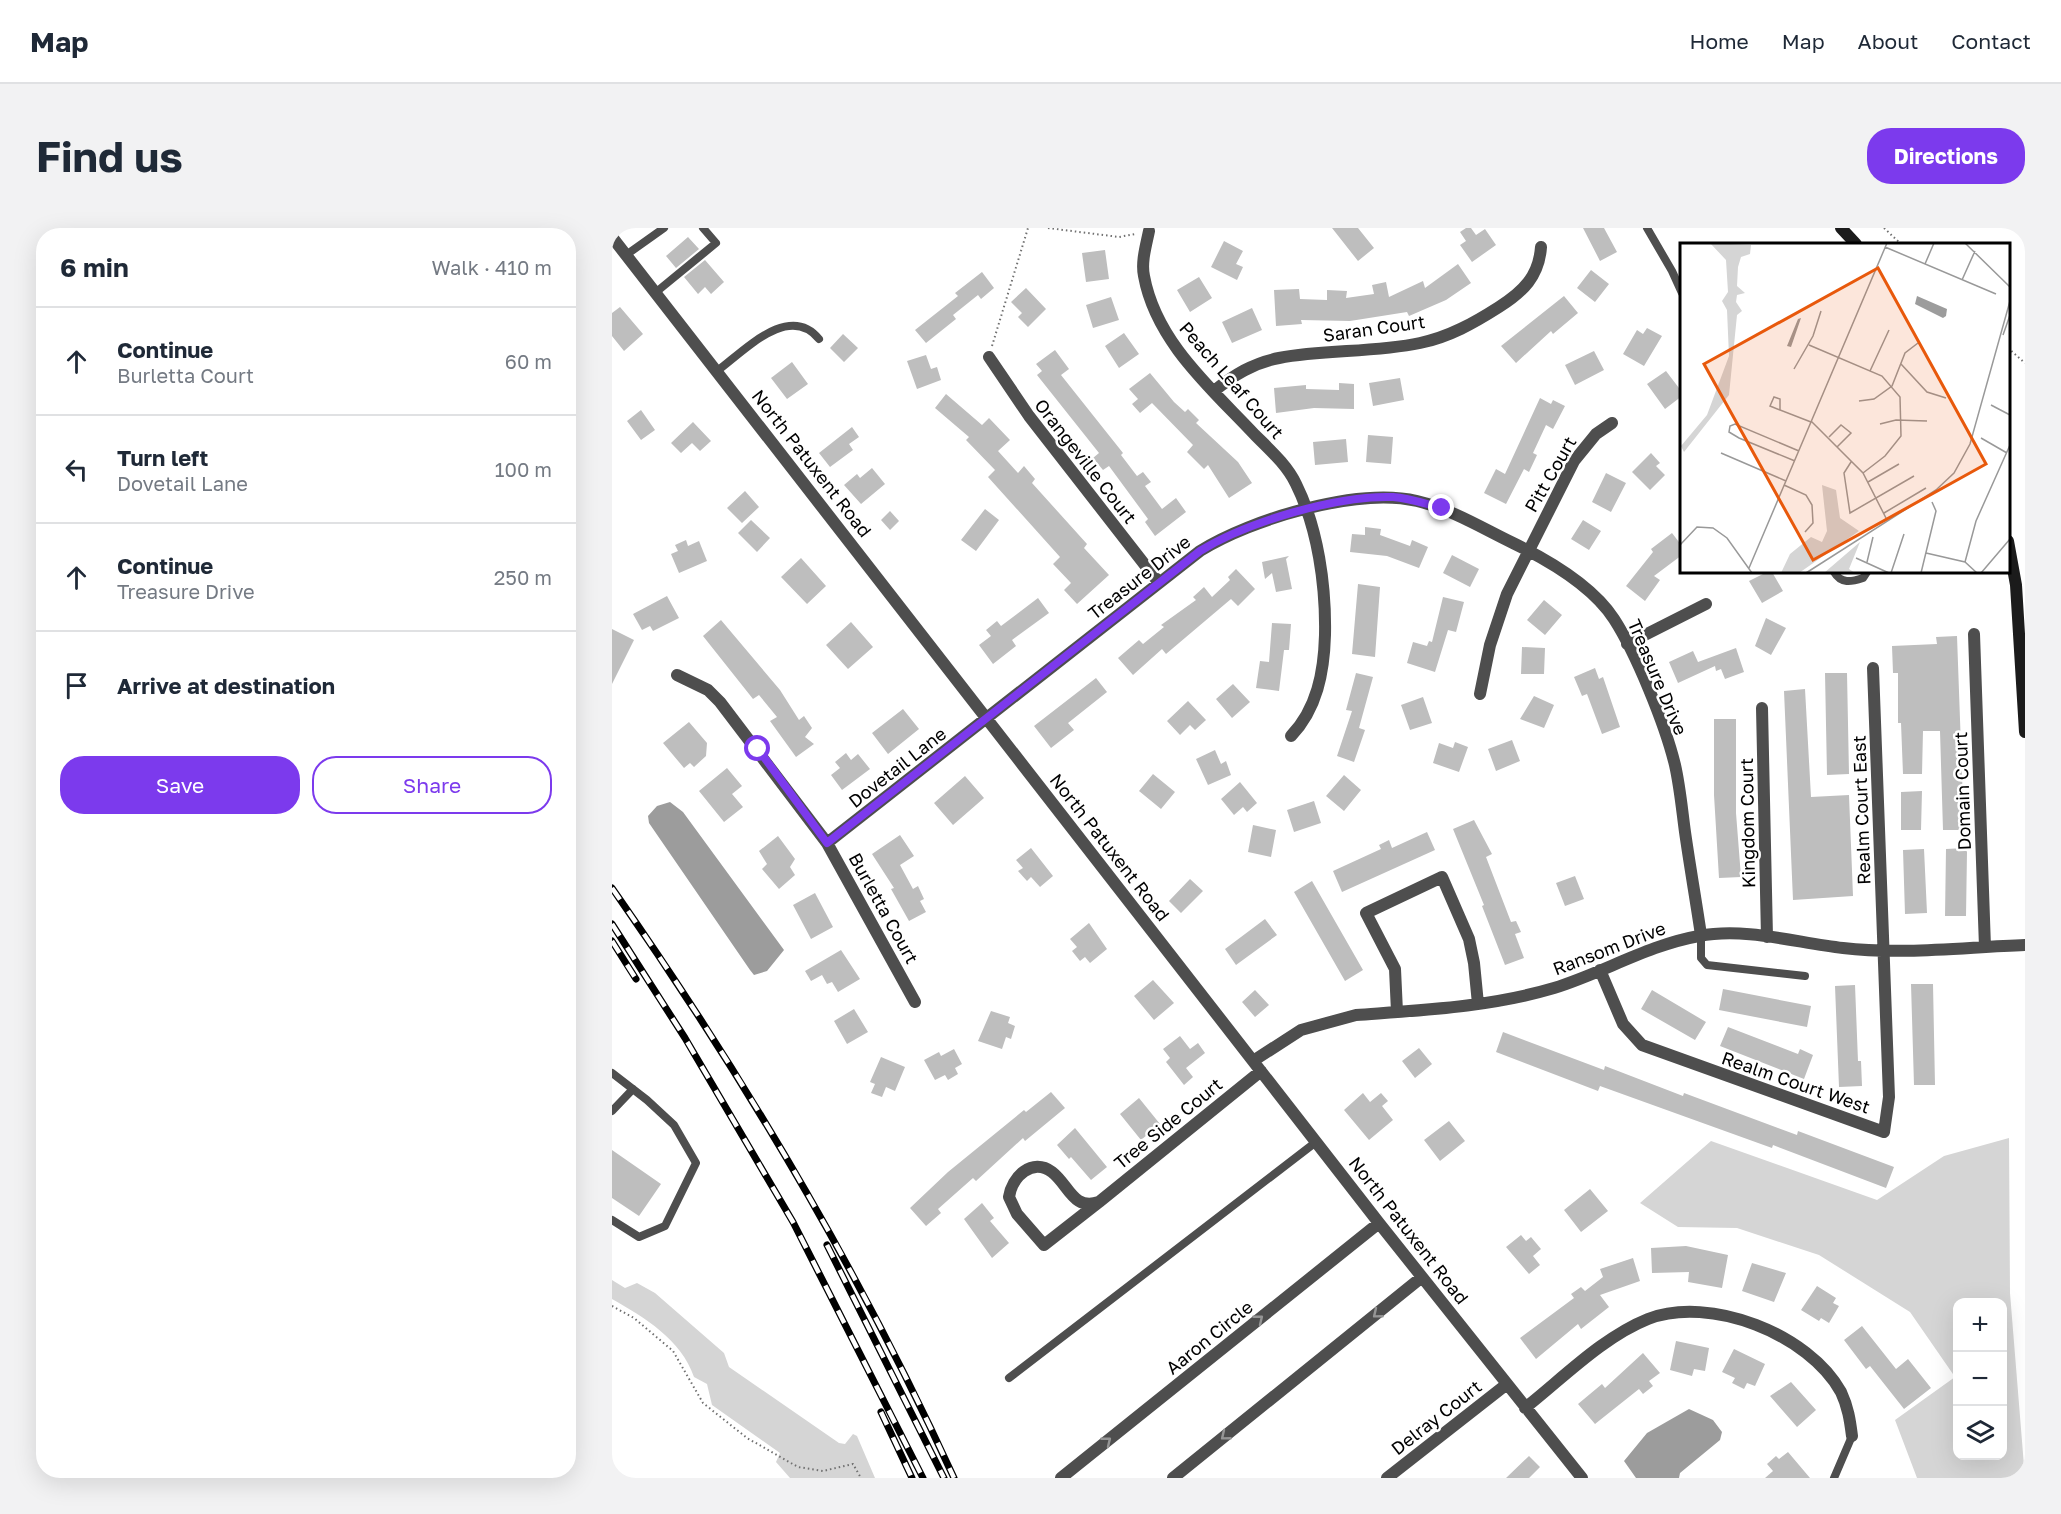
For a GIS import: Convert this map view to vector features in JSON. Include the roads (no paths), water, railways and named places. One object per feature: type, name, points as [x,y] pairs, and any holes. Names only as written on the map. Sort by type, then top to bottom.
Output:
[{"type":"main road","points":[[1841,228],[1855,243]]},
{"type":"main road","points":[[2010,552],[2016,585],[2025,732]]},
{"type":"street","name":"Peach Leaf Court","points":[[1149,231],[1144,275],[1155,312],[1168,336],[1214,391],[1286,467],[1296,483],[1306,511],[1322,586],[1324,651],[1319,686],[1312,707],[1302,724],[1290,736]]},
{"type":"street","name":"North Patuxent Road","points":[[612,237],[1379,1223],[1582,1478]]},
{"type":"street","name":"Saran Court","points":[[1214,391],[1234,375],[1279,358],[1389,348],[1421,343],[1450,334],[1475,322],[1523,290],[1534,276],[1541,247]]},
{"type":"street","name":"Orangeville Court","points":[[989,357],[1029,416],[1159,583]]},
{"type":"street","name":"Pitt Court","points":[[1480,694],[1497,619],[1528,550],[1584,446],[1612,423]]},
{"type":"street","name":"Treasure Drive","points":[[988,719],[1159,583],[1223,537],[1275,518],[1366,499],[1393,497],[1442,508],[1528,550],[1565,573],[1596,598],[1613,617],[1628,644],[1666,734],[1675,766],[1701,935]]},
{"type":"street","points":[[1628,644],[1706,604]]},
{"type":"street","name":"Domain Court","points":[[1974,634],[1985,947]]},
{"type":"street","name":"Realm Court East","points":[[1874,668],[1884,951]]},
{"type":"street","name":"Burletta Court","points":[[677,675],[708,690],[720,702],[827,843],[915,1002]]},
{"type":"street","name":"Kingdom Court","points":[[1762,708],[1767,937]]},
{"type":"street","name":"Dovetail Lane","points":[[827,843],[988,719]]},
{"type":"street","points":[[1396,1012],[1395,969],[1366,913],[1442,877],[1468,939],[1474,963],[1478,1004]]},
{"type":"street","name":"Ransom Drive","points":[[1253,1061],[1311,1027],[1356,1015],[1516,999],[1600,970],[1660,945],[1701,935],[1767,937],[1884,951],[2025,945]]},
{"type":"street","name":"Realm Court West","points":[[1600,970],[1623,1024],[1642,1045],[1884,1132],[1889,1097],[1884,951]]},
{"type":"street","name":"Tree Side Court","points":[[1099,1202],[1090,1206],[1081,1203],[1073,1198],[1052,1172],[1040,1168],[1029,1168],[1015,1179],[1009,1197],[1017,1214],[1044,1245],[1099,1202],[1261,1071]]},
{"type":"street","name":"Aaron Circle","points":[[1061,1478],[1379,1223]]},
{"type":"street","points":[[1173,1478],[1422,1277]]},
{"type":"street","points":[[1525,1408],[1616,1337],[1648,1319],[1676,1312],[1719,1314],[1754,1325],[1793,1342],[1821,1367],[1840,1390],[1849,1410],[1852,1436]]},
{"type":"street","name":"Delray Court","points":[[1387,1478],[1507,1384]]},
{"type":"lane","points":[[626,255],[664,228]]},
{"type":"lane","points":[[655,292],[716,243],[704,228]]},
{"type":"lane","points":[[1647,228],[1680,289]]},
{"type":"lane","points":[[717,371],[778,328],[798,325],[815,334],[819,339]]},
{"type":"lane","points":[[1835,573],[1841,580],[1848,582],[1863,578],[1866,573]]},
{"type":"lane","points":[[1701,935],[1701,958],[1707,965],[1805,976]]},
{"type":"lane","points":[[612,1073],[674,1125],[696,1163],[665,1226],[639,1237],[612,1220]]},
{"type":"lane","points":[[612,1111],[633,1089]]},
{"type":"lane","points":[[1009,1378],[1316,1142]]},
{"type":"lane","points":[[1834,1478],[1852,1436]]},
{"type":"railway","points":[[612,888],[753,1102],[839,1249],[879,1324],[954,1478]]},
{"type":"railway","points":[[612,924],[685,1038],[793,1222],[923,1478]]},
{"type":"railway","points":[[612,941],[636,979]]},
{"type":"railway","points":[[827,1245],[944,1478]]},
{"type":"railway","points":[[881,1412],[912,1478]]}]
